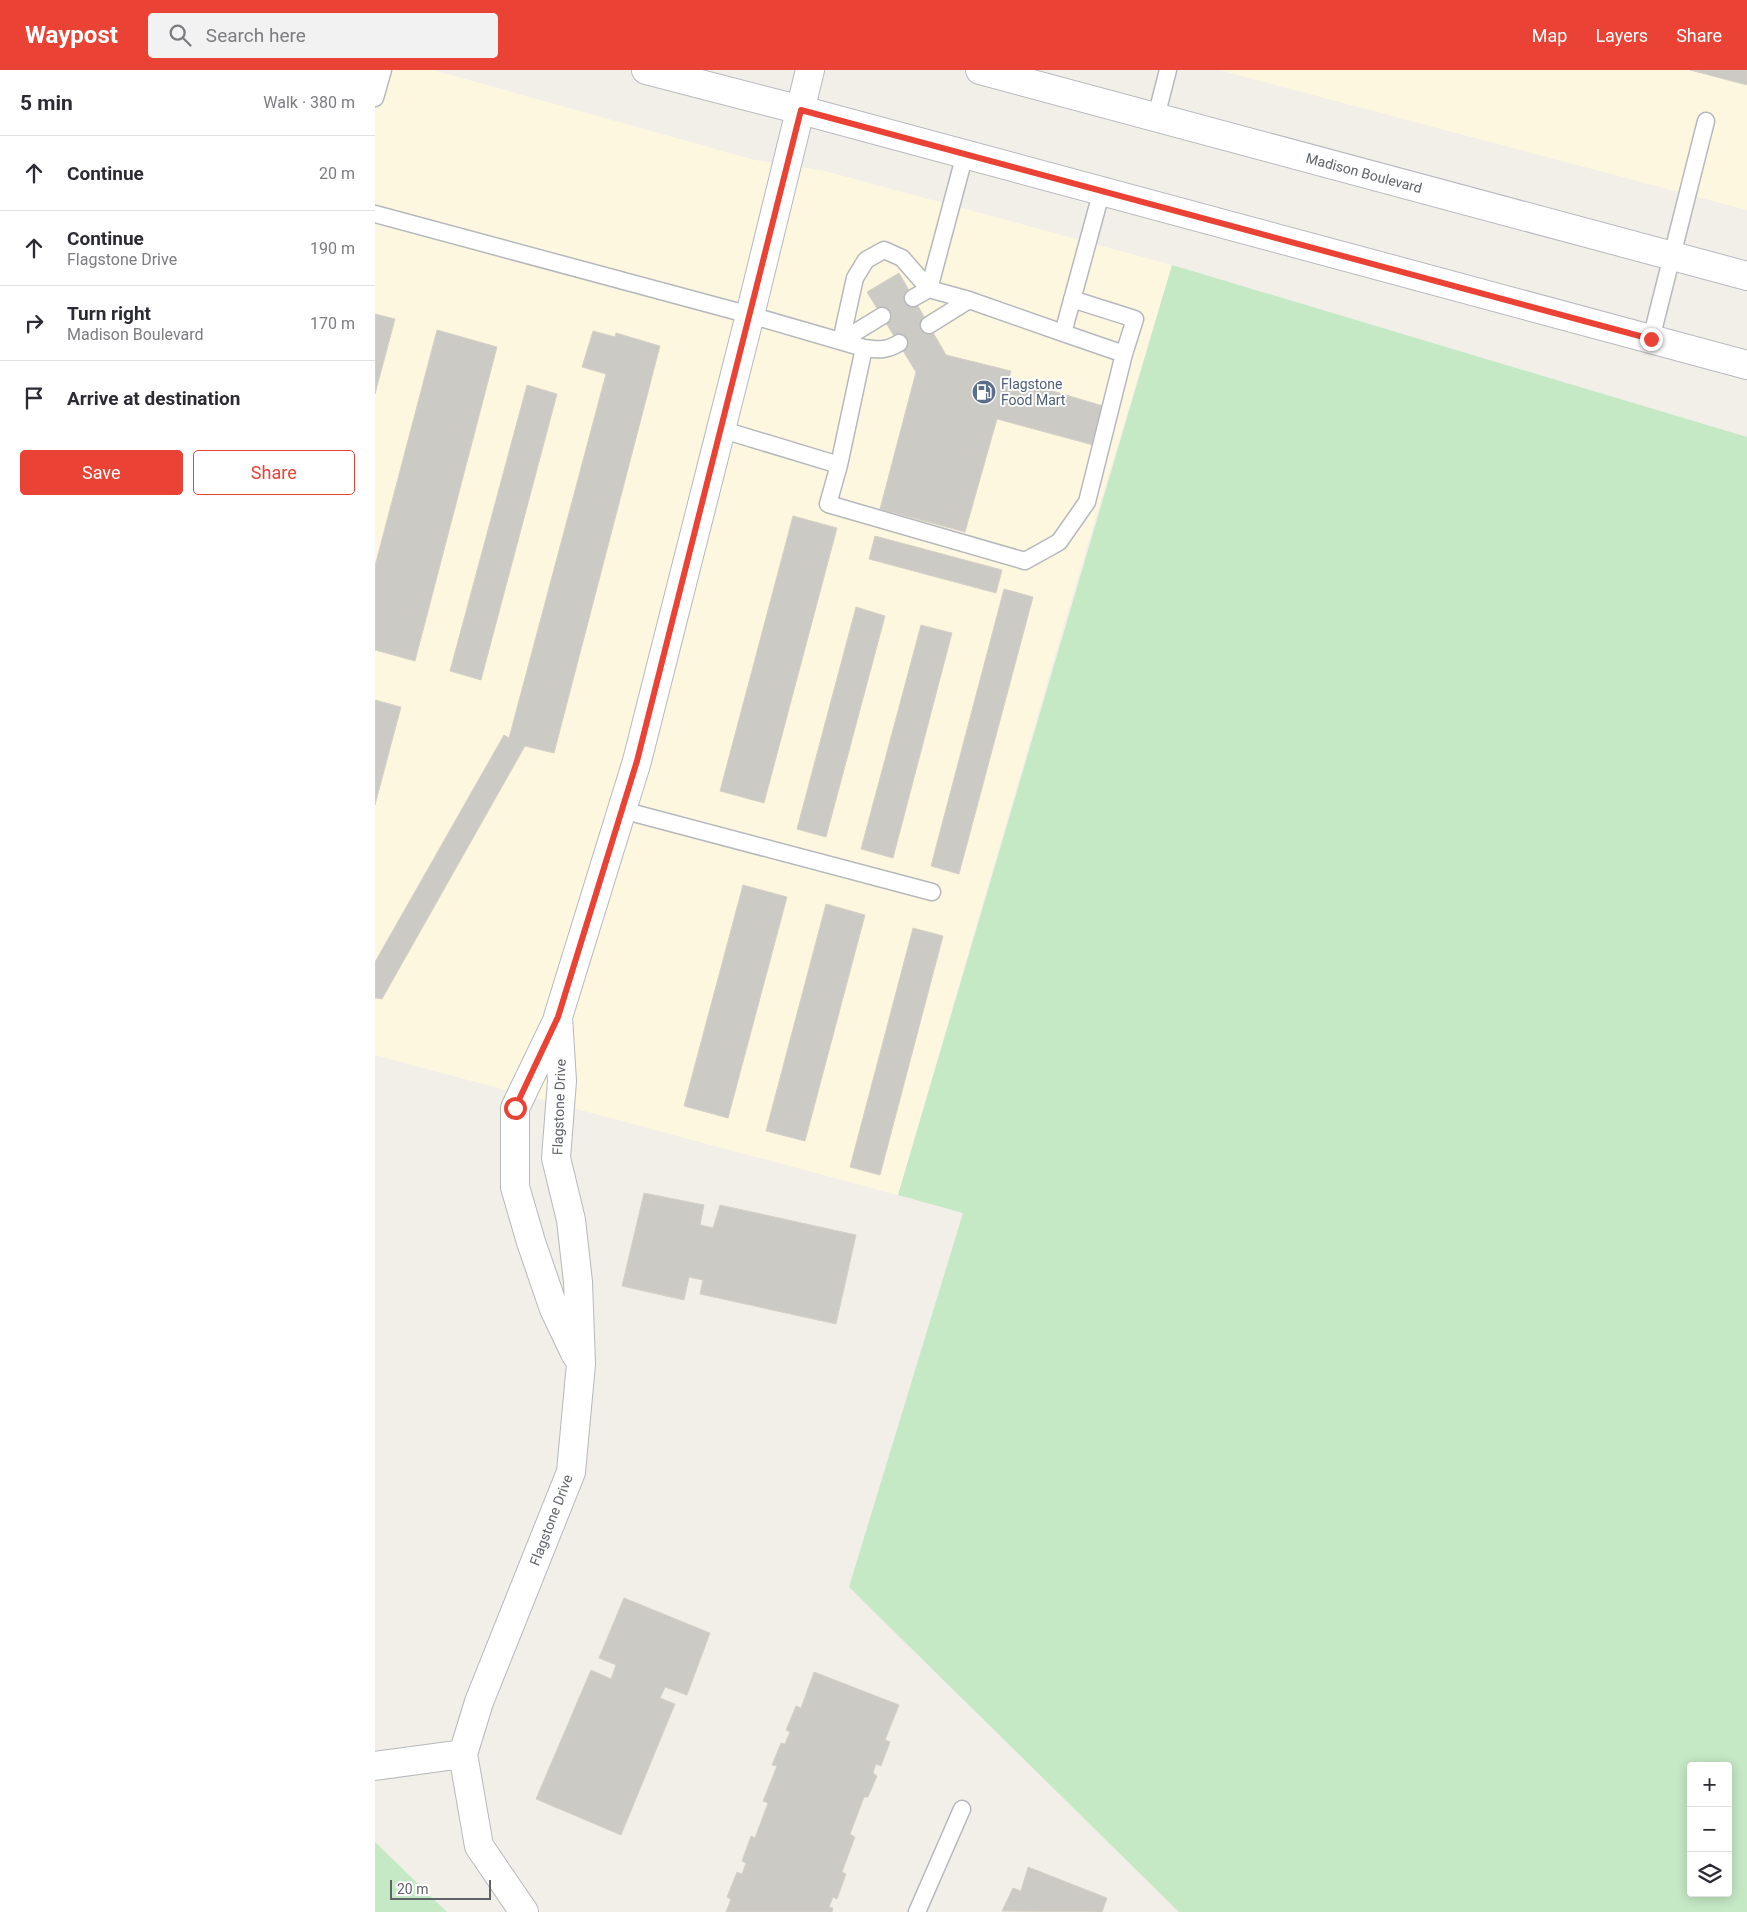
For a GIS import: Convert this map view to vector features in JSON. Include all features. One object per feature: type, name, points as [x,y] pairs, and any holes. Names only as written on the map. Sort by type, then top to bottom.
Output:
[{"type":"street","points":[[646,70],[1102,190],[1747,364]]},
{"type":"street","name":"Flagstone Drive","points":[[524,1912],[479,1846],[463,1754],[479,1702],[571,1472],[581,1364],[577,1273],[571,1220],[556,1158],[562,1081],[558,1017],[637,761],[810,70]]},
{"type":"street","name":"Madison Boulevard","points":[[981,70],[1747,276]]},
{"type":"street","points":[[558,1017],[515,1108],[515,1187],[531,1242],[554,1309],[581,1364]]},
{"type":"street","points":[[375,1766],[463,1754]]},
{"type":"lane","points":[[375,98],[383,70]]},
{"type":"lane","points":[[1155,117],[1168,70]]},
{"type":"lane","points":[[1651,339],[1706,121]]},
{"type":"lane","points":[[913,298],[929,289],[965,154]]},
{"type":"lane","points":[[1063,333],[1102,190]]},
{"type":"lane","points":[[375,214],[750,315],[864,348],[880,351],[889,349],[899,343]]},
{"type":"lane","points":[[841,341],[855,278],[866,260],[884,250],[901,258],[929,289],[969,300],[1125,354]]},
{"type":"lane","points":[[864,348],[839,465],[828,504],[1025,560],[1059,542],[1087,502],[1135,319],[1072,299]]},
{"type":"lane","points":[[929,325],[969,300]]},
{"type":"lane","points":[[841,341],[882,316]]},
{"type":"lane","points":[[720,429],[839,465]]},
{"type":"lane","points":[[622,810],[932,892]]},
{"type":"lane","points":[[917,1912],[962,1809]]},
{"type":"shaded area","points":[[375,70],[433,70],[755,160],[825,171],[1172,265],[1076,583],[898,1195],[375,1055]]},
{"type":"shaded area","points":[[1220,70],[1747,70],[1747,210],[1234,74]]},
{"type":"green space","points":[[1172,265],[1747,437],[1747,1912],[1179,1912],[849,1587],[963,1213],[898,1195]]},
{"type":"green space","points":[[375,1842],[447,1912],[375,1912]]},
{"type":"building","points":[[1690,70],[1747,70],[1747,85]]},
{"type":"building","name":"Flagstone Food Mart","points":[[899,273],[946,355],[1011,371],[1009,378],[1103,406],[1093,445],[997,419],[965,532],[880,509],[916,372],[867,292]]},
{"type":"building","points":[[375,314],[395,319],[375,394]]},
{"type":"building","points":[[437,330],[497,347],[415,661],[375,650],[375,566]]},
{"type":"building","points":[[593,331],[615,337],[616,333],[660,346],[554,753],[525,746],[382,999],[375,998],[375,962],[504,735],[509,738],[606,374],[582,367]]},
{"type":"building","points":[[527,385],[557,394],[481,680],[450,671]]},
{"type":"building","points":[[793,516],[837,528],[764,803],[720,791]]},
{"type":"building","points":[[875,536],[1002,570],[996,593],[869,559]]},
{"type":"building","points":[[1004,589],[1033,597],[959,874],[931,866]]},
{"type":"building","points":[[856,607],[885,616],[826,837],[797,829]]},
{"type":"building","points":[[921,625],[952,633],[893,858],[861,849]]},
{"type":"building","points":[[375,700],[401,707],[375,805]]},
{"type":"building","points":[[743,885],[787,897],[728,1118],[684,1106]]},
{"type":"building","points":[[826,904],[865,915],[805,1141],[766,1131]]},
{"type":"building","points":[[913,928],[943,936],[880,1175],[850,1167]]},
{"type":"building","points":[[644,1193],[704,1205],[700,1225],[713,1228],[720,1205],[856,1235],[836,1324],[700,1294],[703,1280],[689,1277],[684,1300],[622,1286]]},
{"type":"building","points":[[624,1598],[710,1633],[687,1695],[665,1687],[660,1698],[675,1704],[621,1835],[536,1799],[591,1670],[611,1679],[616,1665],[599,1658]]},
{"type":"building","points":[[814,1672],[899,1705],[885,1740],[890,1742],[881,1766],[876,1764],[873,1773],[877,1776],[868,1797],[864,1797],[850,1834],[855,1837],[842,1872],[846,1874],[837,1899],[833,1897],[829,1907],[833,1908],[832,1912],[726,1912],[731,1899],[727,1897],[737,1872],[742,1874],[746,1863],[742,1861],[751,1836],[755,1838],[768,1803],[763,1801],[777,1766],[772,1765],[781,1743],[785,1744],[790,1732],[786,1730],[796,1706],[801,1708]]},
{"type":"building","points":[[1028,1867],[1107,1898],[1102,1912],[1002,1911],[1013,1888],[1021,1891]]},
{"type":"place","name":"Flagstone Food Mart","points":[[984,392]]},
{"type":"route","points":[[515,1108],[558,1017],[637,761],[801,110],[1651,339]]}]
